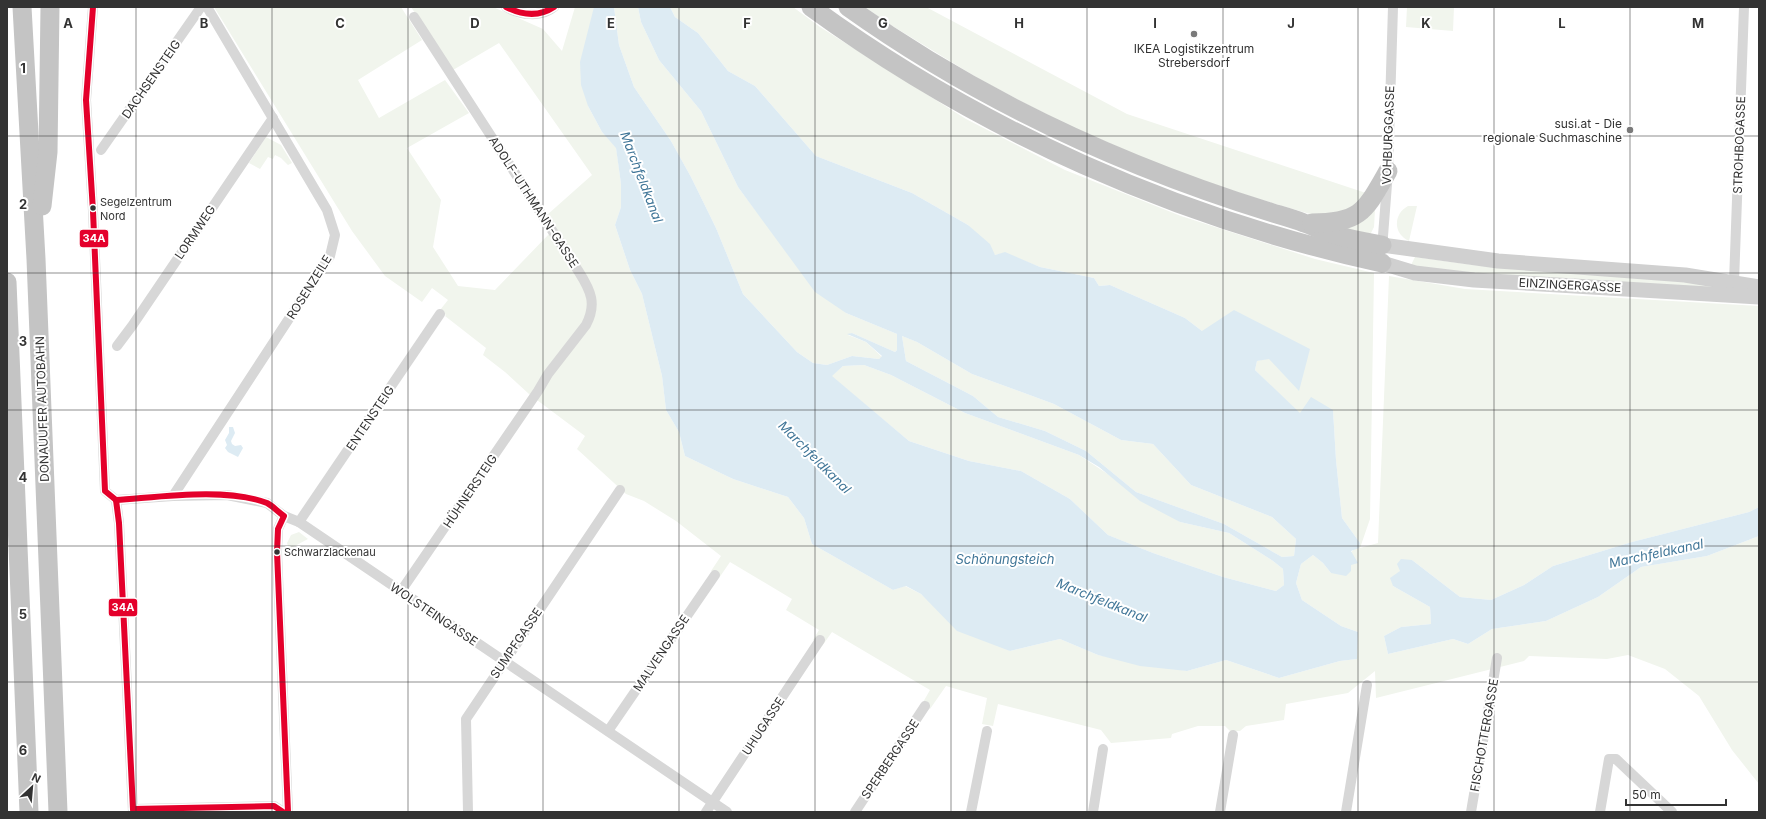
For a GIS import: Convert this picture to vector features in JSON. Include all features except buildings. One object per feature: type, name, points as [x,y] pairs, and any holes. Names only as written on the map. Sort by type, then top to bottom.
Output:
[{"type":"highway","name":"DONAUUFER AUTOBAHN","points":[[22,7],[36,259],[58,812]]},
{"type":"highway","points":[[36,259],[48,152],[50,7]]},
{"type":"highway","points":[[811,7],[887,58],[958,102],[1018,134],[1092,169],[1147,192],[1222,218],[1300,243],[1382,264]]},
{"type":"highway","points":[[848,7],[887,34],[968,83],[1070,136],[1136,165],[1190,186],[1305,223],[1331,234],[1382,245]]},
{"type":"highway","points":[[1305,223],[1338,222],[1355,216],[1368,206],[1388,171]]},
{"type":"highway","points":[[7,282],[29,812]]},
{"type":"main road","name":"EINZINGERGASSE","points":[[1382,245],[1498,261],[1685,275],[1759,286]]},
{"type":"main road","name":"EINZINGERGASSE","points":[[1382,264],[1415,273],[1474,280],[1759,297]]},
{"type":"street","points":[[92,7],[86,100],[98,362],[105,492],[116,500],[119,526],[133,810],[274,806],[283,812]]},
{"type":"street","name":"DACHSENSTEIG","points":[[101,150],[201,7]]},
{"type":"street","name":"ROSENZEILE","points":[[173,496],[330,256],[334,246],[335,235],[327,210],[207,7]]},
{"type":"street","points":[[506,7],[513,11],[535,15],[554,7]]},
{"type":"street","name":"VOHBURGGASSE","points":[[1382,264],[1382,245],[1388,171],[1393,7]]},
{"type":"street","name":"STROHBOGASSE","points":[[1734,282],[1744,7]]},
{"type":"street","name":"ADOLF-UTHMANN-GASSE","points":[[414,17],[579,272],[590,293],[592,306],[590,317],[586,325],[548,374],[538,391]]},
{"type":"street","name":"LORMWEG","points":[[117,346],[273,118]]},
{"type":"street","name":"ENTENSTEIG","points":[[300,522],[440,314]]},
{"type":"street","name":"HÜHNERSTEIG","points":[[401,591],[538,391]]},
{"type":"street","name":"SUMPFGASSE","points":[[468,812],[466,719],[503,661],[620,490]]},
{"type":"street","name":"WOLSTEINGASSE","points":[[116,500],[173,496],[227,495],[267,503],[284,516],[300,522],[503,661],[728,812]]},
{"type":"street","points":[[284,516],[278,529],[277,552],[288,812]]},
{"type":"street","name":"MALVENGASSE","points":[[608,731],[715,575]]},
{"type":"street","name":"UHUGASSE","points":[[706,812],[820,640]]},
{"type":"street","name":"FISCHOTTERGASSE","points":[[1471,812],[1497,658]]},
{"type":"street","points":[[1346,812],[1367,685]]},
{"type":"street","name":"SPERBERGASSE","points":[[855,812],[925,706]]},
{"type":"street","points":[[971,812],[987,731]]},
{"type":"street","points":[[1220,812],[1233,735]]},
{"type":"street","points":[[1093,812],[1103,749]]},
{"type":"street","points":[[1600,812],[1609,759],[1616,759],[1672,812]]},
{"type":"shaded area","points":[[214,7],[401,7],[422,40],[358,80],[379,118],[445,80],[469,113],[407,148],[441,200],[433,247],[458,286],[495,290],[549,234],[547,215],[592,175],[499,43],[453,70],[411,7],[493,7],[543,29],[562,51],[575,7],[594,7],[588,106],[602,132],[616,147],[621,184],[621,207],[615,225],[630,270],[642,294],[662,376],[666,410],[679,432],[685,456],[733,479],[788,497],[804,518],[812,544],[893,590],[905,586],[921,594],[938,610],[1010,651],[1060,639],[1098,655],[1187,671],[1226,660],[1279,678],[1340,661],[1357,659],[1358,632],[1341,626],[1302,600],[1296,583],[1301,564],[1313,555],[1323,563],[1331,573],[1360,543],[1342,518],[1333,410],[1300,414],[1255,370],[1257,361],[1310,349],[1202,331],[1185,318],[1110,285],[1099,286],[1094,278],[1040,267],[1005,253],[995,255],[968,225],[912,193],[816,156],[755,86],[728,71],[698,33],[675,17],[670,7],[793,7],[820,27],[966,119],[1065,170],[1181,216],[1315,259],[1374,273],[1370,519],[1360,548],[1378,543],[1389,276],[1465,289],[1759,306],[1759,507],[1749,512],[1632,542],[1553,566],[1524,585],[1491,600],[1460,597],[1412,560],[1400,571],[1393,586],[1430,607],[1431,624],[1401,627],[1384,636],[1388,654],[1453,639],[1468,644],[1492,629],[1546,621],[1598,597],[1641,567],[1707,556],[1759,536],[1759,784],[1732,750],[1699,696],[1665,669],[1628,655],[1607,659],[1529,656],[1524,661],[1376,698],[1375,671],[1348,693],[1286,704],[1284,720],[1246,726],[1240,731],[1230,731],[1225,726],[1198,726],[1172,734],[1171,738],[1111,743],[1101,730],[998,704],[993,726],[982,724],[987,698],[946,686],[930,709],[922,704],[930,690],[832,632],[822,646],[813,640],[819,630],[786,610],[792,599],[730,562],[719,578],[711,571],[721,556],[676,521],[644,501],[626,494],[577,449],[585,436],[529,394],[505,372],[483,355],[486,348],[445,316],[446,315],[440,310],[448,300],[432,288],[422,302],[385,276],[352,231]]},
{"type":"shaded area","points":[[614,7],[638,7],[641,22],[659,60],[701,111],[738,187],[756,211],[846,313],[897,334],[897,350],[895,352],[852,333],[848,335],[866,342],[882,357],[879,359],[852,356],[827,365],[813,363],[797,352],[743,294],[716,228],[691,177],[671,141],[634,87],[619,45]]},
{"type":"shaded area","points":[[865,7],[926,7],[1127,114],[1369,194],[1364,204],[1327,219],[1249,196],[1169,169],[1061,122],[981,80],[886,22]]},
{"type":"shaded area","points":[[1407,7],[1454,7],[1453,31],[1406,27]]},
{"type":"shaded area","points":[[266,137],[281,145],[292,163],[288,165],[281,158],[275,155],[273,159],[268,157],[260,169],[249,163]]},
{"type":"shaded area","points":[[1408,206],[1417,206],[1409,241],[1400,234],[1397,224],[1400,214]]},
{"type":"shaded area","points":[[1375,210],[1374,227],[1370,235],[1336,227]]},
{"type":"shaded area","points":[[1415,257],[1473,265],[1675,279],[1732,291],[1531,279],[1410,267]]},
{"type":"shaded area","points":[[902,336],[917,342],[972,374],[1054,404],[1121,440],[1153,444],[1191,485],[1272,517],[1296,539],[1294,556],[1282,557],[1224,524],[1136,492],[1086,451],[1045,431],[998,417],[973,396],[906,361]]},
{"type":"shaded area","points":[[864,365],[891,375],[965,413],[1079,455],[1180,522],[1229,533],[1283,569],[1284,585],[1276,591],[1223,577],[1153,553],[1108,535],[1070,499],[1021,471],[969,461],[909,441],[831,376],[843,366]]},
{"type":"shaded area","points":[[299,532],[308,539],[289,549],[287,543],[291,535]]},
{"type":"water","name":"Schönungsteich","points":[[594,7],[614,7],[619,45],[634,87],[671,141],[691,177],[716,228],[743,294],[797,352],[813,363],[827,365],[852,356],[879,359],[882,356],[866,342],[847,334],[852,333],[895,352],[897,350],[897,334],[846,313],[815,292],[738,187],[701,111],[659,60],[641,22],[638,7],[670,7],[675,17],[698,33],[728,71],[755,86],[816,156],[912,193],[968,225],[990,244],[995,255],[1005,252],[1040,267],[1094,278],[1099,286],[1110,285],[1185,318],[1202,331],[1234,310],[1310,349],[1299,391],[1269,359],[1257,361],[1255,370],[1300,413],[1311,397],[1333,410],[1342,518],[1360,543],[1359,548],[1351,551],[1358,563],[1351,565],[1351,571],[1346,576],[1331,573],[1323,563],[1313,555],[1301,564],[1296,583],[1302,600],[1341,626],[1358,632],[1357,659],[1340,661],[1279,678],[1226,660],[1187,671],[1140,666],[1098,655],[1060,639],[1010,651],[957,631],[921,594],[906,586],[893,590],[812,544],[804,518],[788,497],[733,479],[685,456],[679,432],[666,410],[662,376],[642,294],[630,270],[615,225],[621,207],[621,184],[616,148],[602,132],[588,106],[581,85],[580,62]],"holes":[[[902,336],[917,342],[972,374],[1054,404],[1121,440],[1153,444],[1191,485],[1272,517],[1296,539],[1294,556],[1282,557],[1224,524],[1136,492],[1086,451],[1045,431],[998,417],[973,396],[906,361]],[[864,365],[891,375],[965,413],[1079,455],[1099,467],[1140,501],[1180,522],[1229,533],[1283,569],[1284,585],[1276,591],[1223,577],[1153,553],[1108,535],[1070,499],[1021,471],[969,461],[909,441],[832,376],[843,366]]]},
{"type":"water","points":[[229,427],[233,427],[235,433],[231,441],[232,444],[235,446],[241,445],[243,448],[238,457],[228,452],[225,448],[227,445],[225,440],[229,433]]},
{"type":"water","name":"Marchfeldkanal","points":[[1759,507],[1759,536],[1707,556],[1641,567],[1598,597],[1546,621],[1492,629],[1468,644],[1453,639],[1388,654],[1384,636],[1401,627],[1431,624],[1430,607],[1393,586],[1390,578],[1400,571],[1397,564],[1401,559],[1412,560],[1460,597],[1491,600],[1524,585],[1553,566],[1632,542],[1749,512]]},
{"type":"transit line","name":"34A","points":[[93,7],[86,100],[93,211],[105,491],[116,500],[119,523],[133,809]]},
{"type":"transit line","name":"34A","points":[[506,7],[518,12],[530,14],[536,14],[554,7]]},
{"type":"transit line","name":"34A","points":[[116,500],[192,494],[232,495],[267,503],[284,516],[278,529],[277,552],[288,812]]},
{"type":"transit line","name":"34A","points":[[133,809],[274,806],[283,812]]},
{"type":"place","name":"IKEA Logistikzentrum Strebersdorf","points":[[1194,34]]},
{"type":"place","name":"susi.at - Die regionale Suchmaschine","points":[[1630,130]]},
{"type":"place","name":"Segelzentrum Nord","points":[[93,208]]},
{"type":"place","name":"Schwarzlackenau","points":[[277,552]]}]
